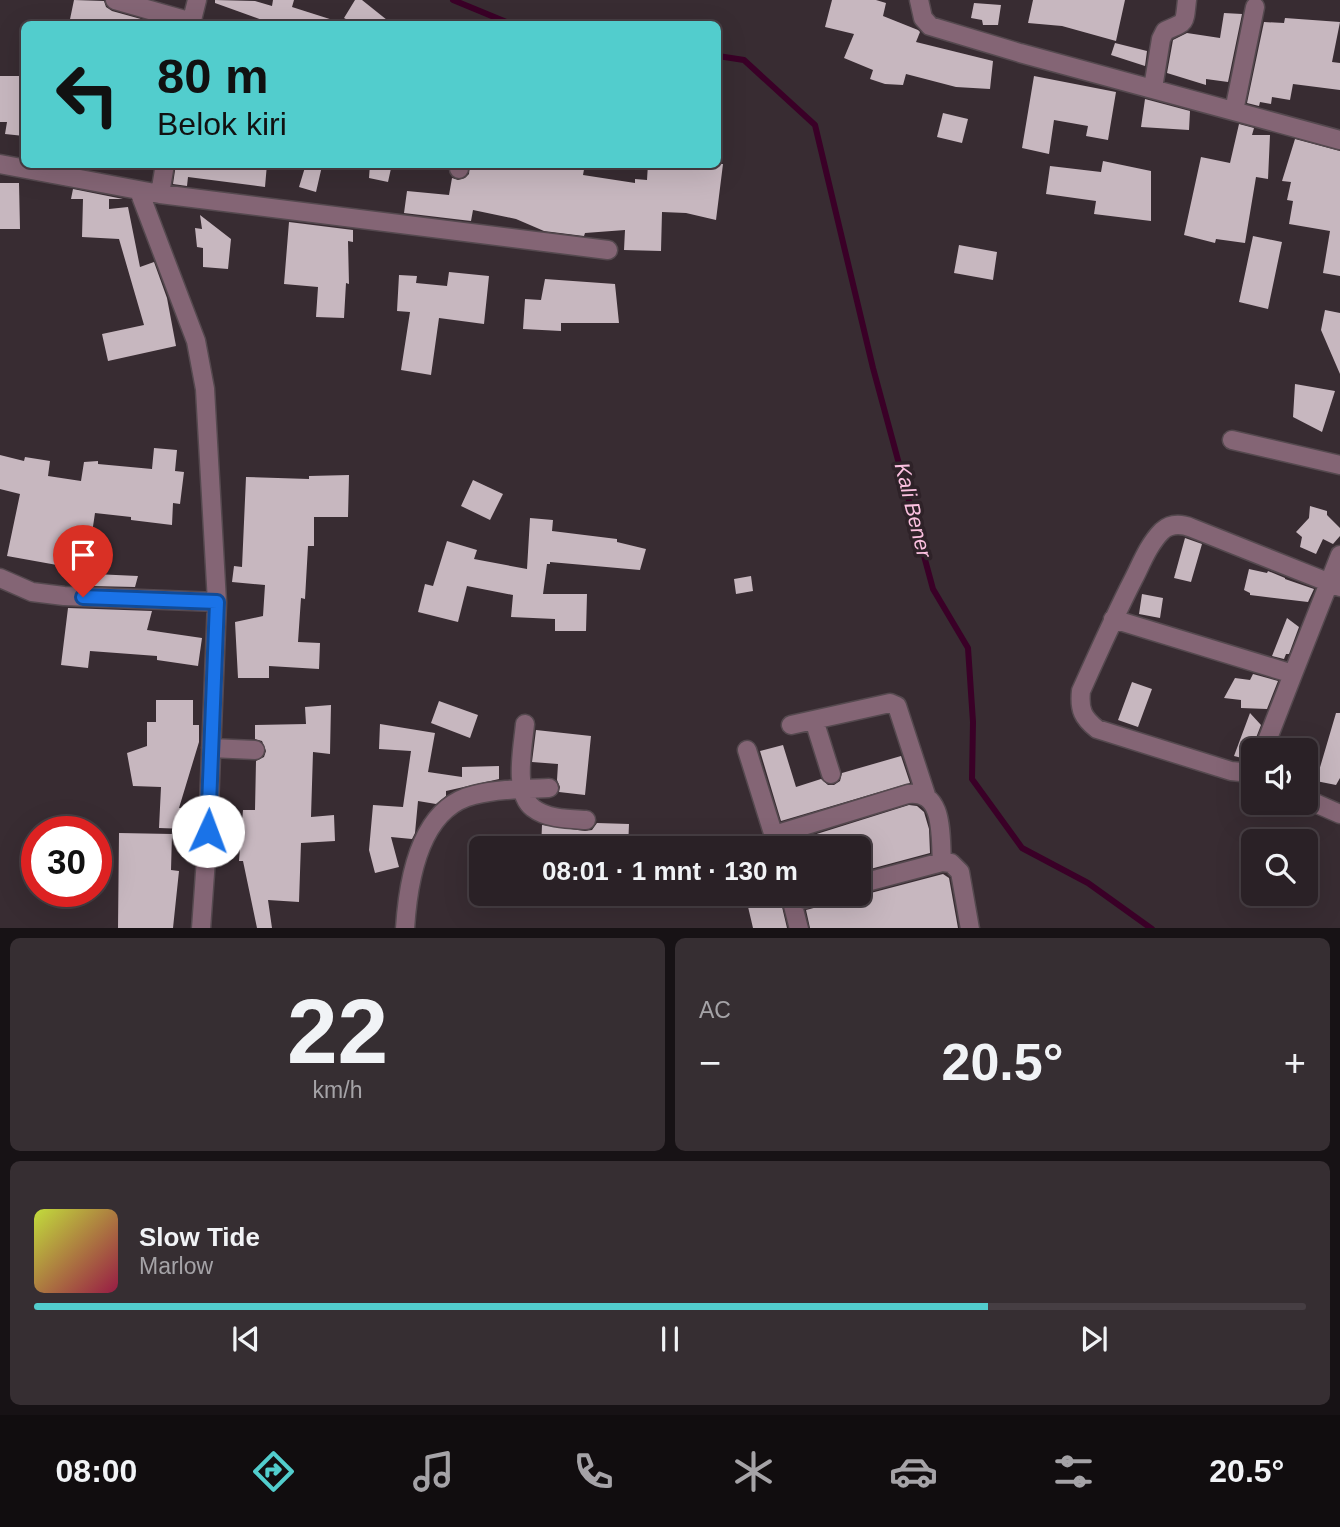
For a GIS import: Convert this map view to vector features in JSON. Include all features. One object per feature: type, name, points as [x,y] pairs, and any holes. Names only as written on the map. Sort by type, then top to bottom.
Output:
[{"type":"street","points":[[115,0],[185,21]]},
{"type":"street","points":[[192,21],[197,0]]},
{"type":"street","points":[[919,0],[923,18],[930,26],[1340,140]]},
{"type":"street","points":[[1153,88],[1161,39],[1165,32],[1181,26],[1184,22],[1187,0]]},
{"type":"street","points":[[1234,111],[1255,7]]},
{"type":"street","points":[[0,164],[160,194],[608,250]]},
{"type":"street","points":[[160,194],[164,168]]},
{"type":"street","points":[[139,191],[196,341],[203,369],[217,602],[201,928]]},
{"type":"street","points":[[1233,440],[1340,465]]},
{"type":"street","points":[[1241,771],[1231,771],[1097,729],[1082,715],[1082,691],[1113,618],[1146,554],[1163,530],[1173,525],[1192,528],[1335,585]]},
{"type":"street","points":[[1268,738],[1293,674],[1335,585],[1340,555]]},
{"type":"street","points":[[0,578],[32,592],[64,596],[217,602]]},
{"type":"street","points":[[1113,618],[1293,674]]},
{"type":"street","points":[[791,724],[890,703],[897,706],[926,795],[935,808],[942,862]]},
{"type":"street","points":[[814,720],[831,774]]},
{"type":"street","points":[[525,724],[521,759],[525,799],[533,808],[561,818],[586,820]]},
{"type":"street","points":[[211,748],[254,750]]},
{"type":"street","points":[[747,750],[774,836]]},
{"type":"street","points":[[405,928],[415,865],[436,818],[451,805],[473,795],[549,788]]},
{"type":"street","points":[[792,836],[908,794],[926,795]]},
{"type":"street","points":[[1318,804],[1340,814]]},
{"type":"street","points":[[871,881],[942,862],[951,863],[960,872],[970,928]]},
{"type":"street","points":[[793,906],[799,928]]},
{"type":"building","points":[[74,0],[104,1],[106,7],[112,11],[148,21],[70,21]]},
{"type":"building","points":[[215,0],[255,1],[272,6],[273,0],[294,0],[292,7],[336,21],[265,21],[215,3]]},
{"type":"building","points":[[355,0],[362,0],[388,21],[350,21],[344,18]]},
{"type":"building","points":[[832,0],[876,0],[886,3],[883,16],[918,30],[920,32],[916,42],[993,61],[990,89],[956,87],[906,74],[903,85],[885,84],[870,79],[873,70],[844,58],[854,34],[825,27]]},
{"type":"building","points":[[1033,0],[1125,0],[1116,41],[1062,26],[1028,23]]},
{"type":"building","points":[[974,3],[1001,5],[998,25],[983,25],[982,20],[971,18]]},
{"type":"building","points":[[1224,13],[1242,14],[1228,82],[1206,79],[1206,85],[1167,73],[1173,40],[1187,33],[1220,38]]},
{"type":"building","points":[[1285,18],[1340,22],[1332,62],[1340,63],[1340,90],[1293,84],[1290,100],[1272,97],[1271,104],[1260,102],[1259,106],[1247,103],[1264,22],[1284,23]]},
{"type":"building","points":[[1115,43],[1147,51],[1145,66],[1111,55]]},
{"type":"building","points":[[0,76],[21,76],[21,136],[5,134],[7,122],[0,122]]},
{"type":"building","points":[[1034,76],[1116,92],[1108,140],[1086,136],[1088,126],[1054,120],[1049,154],[1022,148]]},
{"type":"building","points":[[1145,99],[1190,111],[1189,130],[1141,127]]},
{"type":"building","points":[[943,113],[968,119],[962,143],[937,137]]},
{"type":"building","points":[[1239,124],[1254,128],[1252,135],[1270,135],[1268,179],[1256,177],[1245,243],[1216,239],[1215,243],[1184,235],[1201,157],[1230,163]]},
{"type":"building","points":[[1295,139],[1340,151],[1340,276],[1323,273],[1330,231],[1289,224],[1293,201],[1287,200],[1291,182],[1282,181]]},
{"type":"building","points":[[1103,161],[1151,171],[1151,221],[1094,214],[1096,201],[1046,194],[1050,166],[1101,172]]},
{"type":"building","points":[[723,164],[716,220],[686,213],[662,212],[661,251],[624,250],[625,230],[585,233],[584,236],[544,231],[516,219],[473,210],[471,221],[404,213],[407,191],[449,195],[452,178],[458,180],[469,174],[470,168],[584,168],[583,175],[635,183],[635,179],[647,180],[648,168],[721,168]]},
{"type":"building","points":[[175,168],[267,168],[265,187],[188,177],[187,186],[173,184]]},
{"type":"building","points":[[305,168],[322,168],[316,192],[299,187]]},
{"type":"building","points":[[370,168],[391,168],[388,182],[369,178]]},
{"type":"building","points":[[0,183],[19,183],[20,229],[0,229]]},
{"type":"building","points":[[73,189],[123,199],[109,199],[109,209],[128,207],[140,267],[154,262],[167,298],[176,346],[108,361],[102,334],[144,325],[119,239],[82,237],[83,199],[71,199]]},
{"type":"building","points":[[200,215],[231,239],[228,269],[203,267],[203,248],[197,247],[195,228],[202,229]]},
{"type":"building","points":[[289,222],[353,230],[353,242],[348,241],[349,284],[346,283],[344,318],[316,317],[318,287],[284,284]]},
{"type":"building","points":[[1253,236],[1282,242],[1268,309],[1239,302]]},
{"type":"building","points":[[959,245],[997,252],[993,280],[954,273]]},
{"type":"building","points":[[449,272],[489,276],[484,324],[439,318],[431,375],[401,370],[410,312],[397,311],[399,275],[417,276],[416,283],[447,286]]},
{"type":"building","points":[[545,279],[615,284],[619,323],[561,323],[561,331],[523,329],[525,299],[541,300]]},
{"type":"building","points":[[1325,310],[1340,313],[1340,374],[1321,330]]},
{"type":"building","points":[[1295,384],[1335,391],[1322,432],[1293,417]]},
{"type":"building","points":[[154,448],[177,450],[175,471],[184,472],[180,504],[173,503],[172,525],[95,513],[88,560],[59,556],[57,565],[7,556],[20,494],[0,489],[0,455],[24,461],[25,457],[50,461],[48,476],[81,481],[84,462],[98,461],[98,464],[152,469]]},
{"type":"building","points":[[349,475],[348,517],[314,517],[314,546],[308,546],[305,599],[301,598],[298,642],[320,643],[319,669],[269,666],[269,678],[238,678],[235,622],[263,616],[265,585],[232,582],[234,566],[242,567],[246,477],[309,479],[309,476]]},
{"type":"building","points":[[473,480],[503,494],[490,520],[461,506]]},
{"type":"building","points":[[1310,506],[1327,511],[1327,515],[1340,528],[1340,536],[1333,544],[1323,539],[1316,554],[1300,547],[1302,537],[1296,532],[1309,518]]},
{"type":"building","points":[[530,518],[553,520],[552,531],[617,539],[617,542],[646,549],[640,570],[550,562],[547,564],[543,594],[587,594],[586,631],[555,631],[555,619],[511,617],[513,595],[467,586],[458,622],[418,612],[425,584],[433,586],[447,541],[477,550],[474,559],[527,569]]},
{"type":"building","points":[[1185,538],[1202,544],[1191,582],[1174,578]]},
{"type":"building","points":[[1249,569],[1268,571],[1314,589],[1308,602],[1250,595],[1244,590]]},
{"type":"building","points":[[94,574],[138,576],[135,587],[93,586]]},
{"type":"building","points":[[751,576],[753,591],[736,594],[734,579]]},
{"type":"building","points":[[1142,594],[1163,598],[1160,618],[1139,614]]},
{"type":"building","points":[[68,608],[152,611],[147,630],[202,638],[198,666],[157,660],[157,656],[90,651],[88,668],[61,665]]},
{"type":"building","points":[[1287,618],[1299,627],[1289,654],[1286,654],[1284,659],[1272,656]]},
{"type":"building","points":[[1253,674],[1278,681],[1267,709],[1241,708],[1241,700],[1224,698],[1235,678],[1250,680]]},
{"type":"building","points":[[1132,682],[1152,689],[1138,727],[1118,720]]},
{"type":"building","points":[[156,700],[193,700],[193,725],[199,725],[199,742],[179,808],[187,808],[187,829],[159,828],[161,787],[133,786],[127,753],[147,746],[147,722],[156,722]]},
{"type":"building","points":[[439,701],[478,715],[470,738],[431,723]]},
{"type":"building","points":[[331,705],[330,754],[313,752],[311,817],[334,815],[335,841],[301,843],[299,902],[268,900],[272,928],[257,928],[243,861],[239,861],[243,810],[255,810],[256,761],[264,757],[266,751],[262,741],[255,739],[255,725],[306,724],[305,707]]},
{"type":"building","points":[[1250,713],[1261,725],[1256,738],[1241,738],[1241,758],[1234,756]]},
{"type":"building","points":[[1336,713],[1340,713],[1340,778],[1336,785],[1318,781]]},
{"type":"building","points":[[380,724],[435,733],[428,772],[462,777],[462,767],[499,766],[499,779],[446,791],[446,796],[436,804],[418,801],[412,839],[391,837],[399,867],[375,873],[369,850],[373,805],[403,807],[411,751],[379,749]]},
{"type":"building","points":[[536,730],[591,736],[585,795],[559,792],[558,764],[532,762]]},
{"type":"building","points":[[783,745],[796,787],[821,779],[828,785],[834,785],[840,781],[842,773],[901,756],[910,783],[781,821],[760,751]]},
{"type":"building","points":[[909,805],[917,806],[924,812],[929,829],[930,853],[871,869],[871,836],[810,836]]},
{"type":"building","points":[[597,823],[629,824],[629,836],[542,836],[542,825],[592,830]]},
{"type":"building","points":[[119,833],[172,834],[171,870],[179,871],[173,928],[118,928]]},
{"type":"building","points":[[943,874],[949,878],[958,928],[810,928],[806,910],[821,906],[871,906],[871,893]]},
{"type":"building","points":[[748,906],[782,906],[787,928],[753,928]]},
{"type":"waterway","name":"Kali Bener","points":[[453,0],[504,21]]},
{"type":"waterway","name":"Kali Bener","points":[[721,56],[744,60],[815,125],[873,368],[933,589],[968,648],[973,722],[972,779],[1022,848],[1088,883],[1151,928]]},
{"type":"route","points":[[83,597],[217,602],[208,831]]}]
